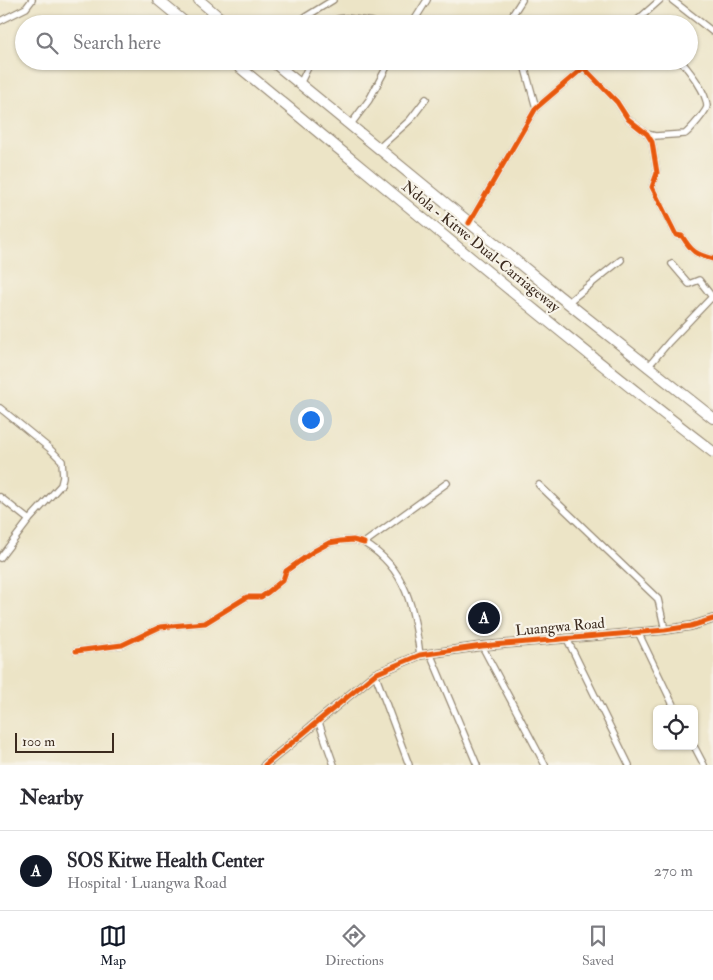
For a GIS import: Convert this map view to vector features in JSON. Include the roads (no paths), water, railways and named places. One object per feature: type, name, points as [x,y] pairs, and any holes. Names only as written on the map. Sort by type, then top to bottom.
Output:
[{"type":"highway","points":[[158,0],[176,15]]},
{"type":"highway","points":[[199,0],[216,15]]},
{"type":"highway","name":"Ndola - Kitwe Dual-Carriageway","points":[[243,70],[386,190],[635,392],[713,452]]},
{"type":"highway","name":"Ndola - Kitwe Dual-Carriageway","points":[[283,70],[647,368],[713,418]]},
{"type":"street","points":[[0,20],[26,8],[32,0]]},
{"type":"street","points":[[309,15],[333,0]]},
{"type":"street","points":[[418,15],[427,0]]},
{"type":"street","points":[[513,15],[522,0]]},
{"type":"street","points":[[646,15],[660,0]]},
{"type":"street","points":[[672,0],[691,15]]},
{"type":"street","points":[[698,20],[713,32]]},
{"type":"street","points":[[300,84],[307,70]]},
{"type":"street","points":[[351,124],[368,100],[385,70]]},
{"type":"street","points":[[525,70],[536,108]]},
{"type":"street","points":[[469,223],[536,108],[582,70]]},
{"type":"street","points":[[586,70],[617,102],[628,119],[647,134],[652,142],[657,166],[657,173],[652,187],[676,235],[682,236],[693,252],[713,259]]},
{"type":"street","points":[[647,134],[655,136],[686,133],[706,110],[706,104],[697,81],[688,70]]},
{"type":"street","points":[[379,148],[410,120],[426,99]]},
{"type":"street","points":[[567,303],[621,260]]},
{"type":"street","points":[[647,368],[669,342],[712,298],[699,280],[689,284],[672,264]]},
{"type":"street","points":[[0,408],[62,461],[63,477],[61,485],[29,520],[0,558]]},
{"type":"street","points":[[364,543],[447,483]]},
{"type":"street","points":[[539,486],[658,599],[665,630]]},
{"type":"street","points":[[0,497],[29,520]]},
{"type":"street","points":[[76,651],[122,645],[160,627],[205,623],[247,597],[260,597],[268,593],[283,580],[286,571],[314,551],[329,543],[353,540],[364,543],[386,559],[405,586],[416,622],[420,655]]},
{"type":"street","name":"Luangwa Road","points":[[265,765],[375,674],[420,655],[482,646],[665,630],[691,626],[713,619]]},
{"type":"street","points":[[638,632],[673,705]]},
{"type":"street","points":[[567,639],[629,765]]},
{"type":"street","points":[[482,646],[545,765]]},
{"type":"street","points":[[430,653],[477,765]]},
{"type":"street","points":[[375,674],[408,765]]},
{"type":"street","points":[[318,720],[334,765]]},
{"type":"street","points":[[696,750],[704,765]]},
{"type":"place","name":"SOS Kitwe Health Center","points":[[484,618]]}]
